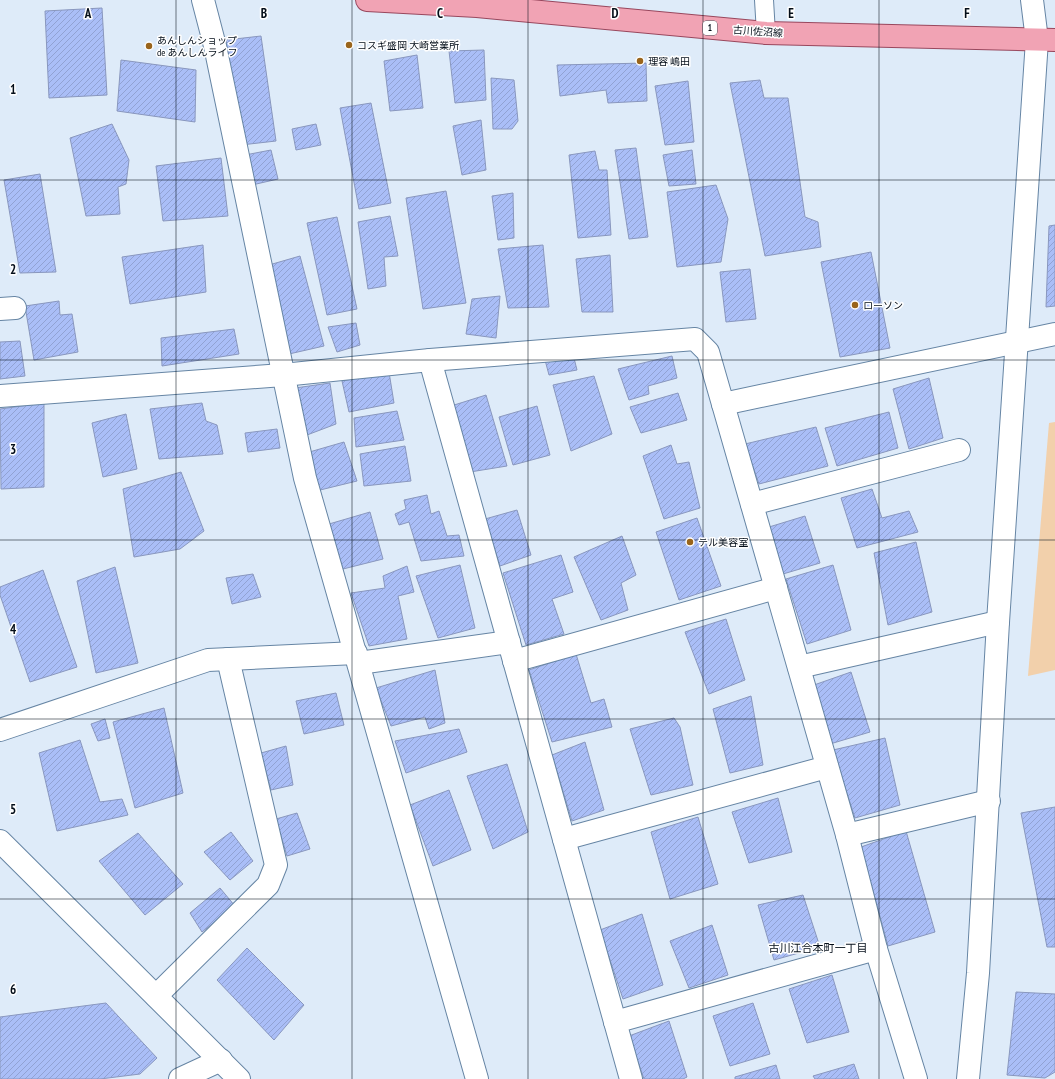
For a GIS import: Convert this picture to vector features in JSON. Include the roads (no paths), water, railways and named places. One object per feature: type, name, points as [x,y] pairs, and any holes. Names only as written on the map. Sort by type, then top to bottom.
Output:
[{"type":"main road","name":"古川佐沼線","points":[[367,0],[476,3],[766,32],[1046,40]]},
{"type":"street","points":[[203,0],[215,46],[305,478],[477,1079]]},
{"type":"street","points":[[968,1079],[978,973],[998,622],[1017,342],[1046,40],[1032,0]]},
{"type":"street","points":[[723,404],[1055,334]]},
{"type":"street","points":[[0,396],[283,374],[430,360],[695,339],[708,352],[847,835],[876,949],[916,1079]]},
{"type":"street","points":[[430,360],[631,1079]]},
{"type":"street","points":[[752,504],[959,450]]},
{"type":"street","points":[[0,730],[208,660],[357,658],[512,651],[776,588]]},
{"type":"street","points":[[799,667],[998,622]]},
{"type":"street","points":[[156,996],[268,885],[276,865],[228,659]]},
{"type":"street","points":[[564,839],[827,767]]},
{"type":"street","points":[[847,835],[988,801]]},
{"type":"street","points":[[0,841],[239,1079]]},
{"type":"street","points":[[615,1022],[876,949]]},
{"type":"street","points":[[180,1079],[221,1060]]},
{"type":"lane","points":[[764,0],[766,32]]},
{"type":"place","name":"コスギ盛岡 大崎営業所","points":[[349,45]]},
{"type":"place","name":"あんしんショップ de あんしんライフ","points":[[149,46]]},
{"type":"place","name":"理容 嶋田","points":[[640,61]]},
{"type":"place","name":"ローソン","points":[[855,305]]},
{"type":"place","name":"テル美容室","points":[[690,542]]},
{"type":"district","name":"古川江合本町一丁目","points":[[818,948]]}]
